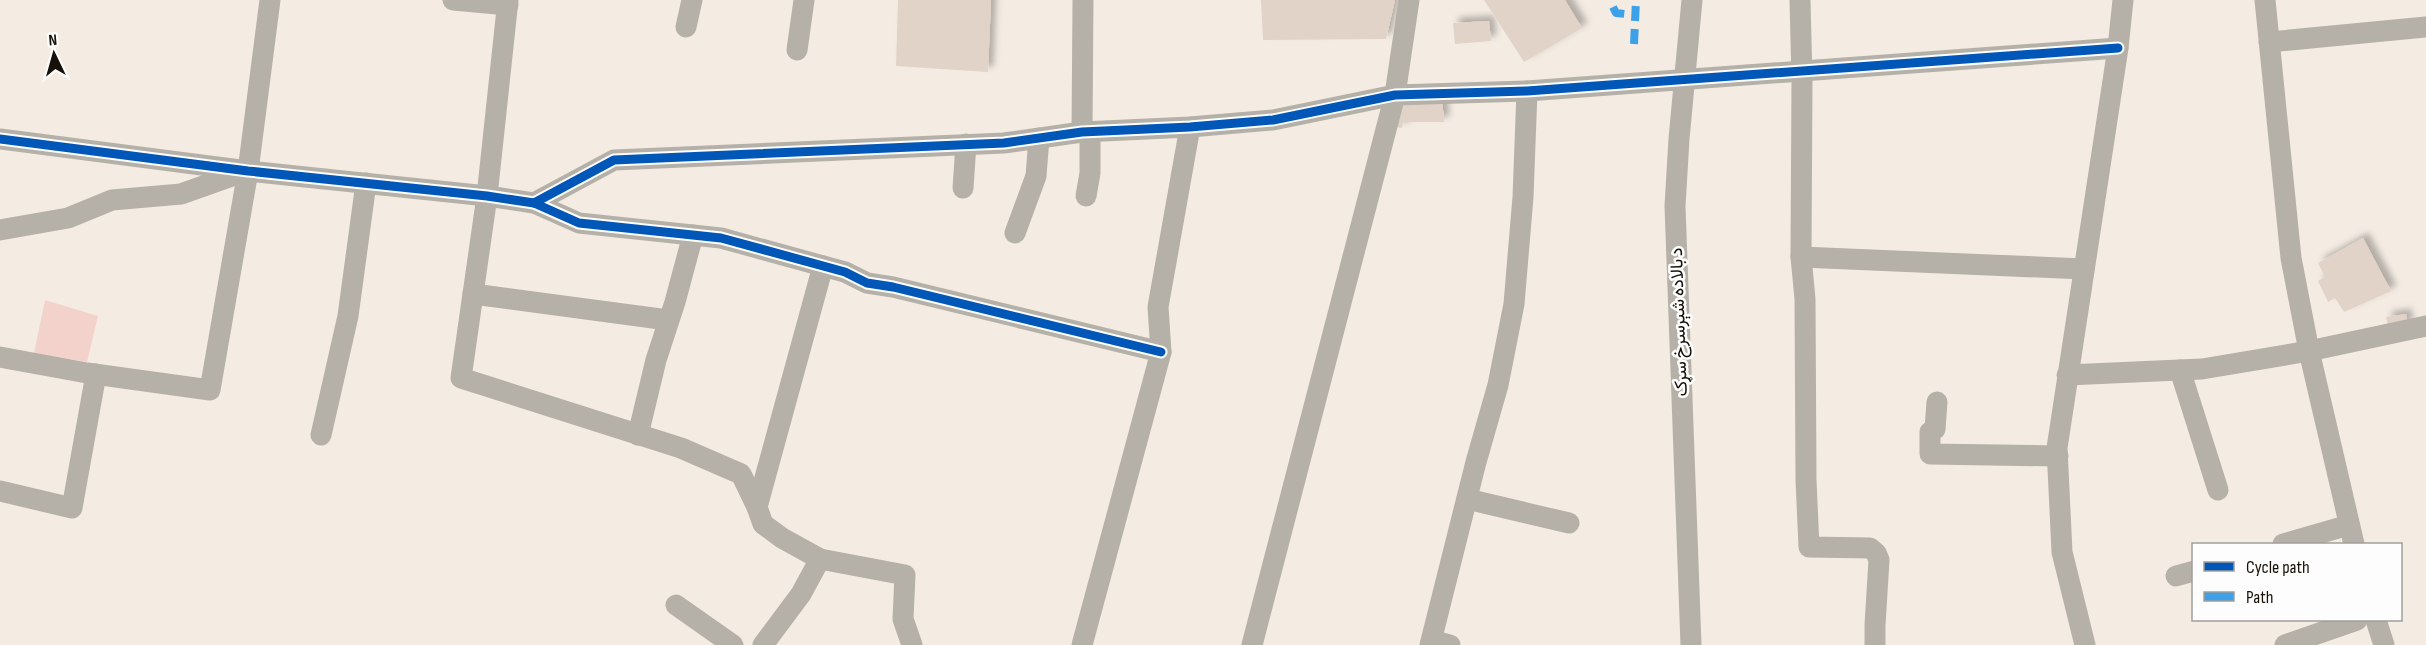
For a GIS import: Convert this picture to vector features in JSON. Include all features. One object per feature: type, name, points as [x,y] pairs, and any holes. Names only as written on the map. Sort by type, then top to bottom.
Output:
[{"type":"street","points":[[0,357],[96,374],[210,390],[248,171],[270,0]]},
{"type":"street","points":[[453,0],[508,2],[487,196],[461,378],[681,448],[741,474],[763,524],[782,538],[820,559],[905,575],[903,619],[912,645]]},
{"type":"street","points":[[686,27],[692,0]]},
{"type":"street","points":[[797,50],[804,0]]},
{"type":"street","points":[[1083,0],[1086,132],[1090,173],[1086,196]]},
{"type":"street","points":[[1252,645],[1395,95],[1409,0]]},
{"type":"street","name":"د بالاده شېرسرخ سړک","points":[[1690,645],[1675,206],[1678,139],[1686,78],[1692,0]]},
{"type":"street","points":[[1800,0],[1801,257],[1805,299],[1806,480],[1809,547],[1870,548],[1876,553],[1879,560],[1875,645]]},
{"type":"street","points":[[2085,645],[2062,552],[2058,456],[2067,375],[2118,48],[2123,0]]},
{"type":"street","points":[[2265,0],[2291,258],[2309,351],[2351,535],[2291,543]]},
{"type":"street","points":[[2269,42],[2426,27]]},
{"type":"street","points":[[534,203],[614,160],[1004,143],[1086,132],[1274,120],[1395,95],[1527,91],[2118,48]]},
{"type":"street","points":[[1436,644],[1467,499],[1498,385],[1514,304],[1523,197],[1527,91]]},
{"type":"street","points":[[1082,645],[1161,352],[1158,307],[1190,127]]},
{"type":"street","points":[[1015,233],[1036,176],[1039,138]]},
{"type":"street","points":[[0,139],[248,171],[534,203],[579,223],[721,238],[844,272],[867,283],[893,287],[1161,352]]},
{"type":"street","points":[[963,188],[966,144]]},
{"type":"street","points":[[0,230],[68,218],[112,200],[181,194],[248,171]]},
{"type":"street","points":[[321,435],[348,316],[366,183]]},
{"type":"street","points":[[638,435],[693,235]]},
{"type":"street","points":[[1801,257],[2084,269]]},
{"type":"street","points":[[757,507],[823,266]]},
{"type":"street","points":[[473,294],[668,320]]},
{"type":"street","points":[[2067,375],[2202,369],[2309,351],[2426,327]]},
{"type":"street","points":[[2180,370],[2218,490]]},
{"type":"street","points":[[0,491],[72,508],[96,374]]},
{"type":"street","points":[[1937,402],[1935,429],[1930,432],[1930,454],[2058,456]]},
{"type":"street","points":[[1467,499],[1569,523]]},
{"type":"street","points":[[763,645],[801,594],[820,559]]},
{"type":"street","points":[[676,604],[733,645]]},
{"type":"street","points":[[2285,645],[2354,621]]},
{"type":"street","points":[[2376,621],[2384,645]]},
{"type":"shaded area","points":[[45,300],[98,316],[87,362],[34,353]]},
{"type":"building","points":[[898,0],[991,0],[988,72],[896,66]]},
{"type":"building","points":[[1261,0],[1395,0],[1386,39],[1263,40]]},
{"type":"building","points":[[1484,0],[1565,0],[1582,28],[1524,62]]},
{"type":"building","points":[[1489,21],[1491,41],[1455,44],[1453,23]]},
{"type":"building","points":[[1442,97],[1444,122],[1403,122],[1402,128],[1395,127],[1397,101]]},
{"type":"building","points":[[2363,238],[2391,291],[2344,312],[2335,298],[2328,302],[2318,281],[2325,277],[2318,263]]},
{"type":"building","points":[[2406,314],[2408,326],[2389,330],[2386,317]]},
{"type":"marked path","points":[[1634,44],[1636,0]]},
{"type":"marked path","points":[[1613,7],[1616,13],[1635,15]]},
{"type":"cycle path","points":[[534,203],[614,160],[1004,143],[1082,132],[1273,120],[1395,95],[1527,91],[2118,48]]},
{"type":"cycle path","points":[[0,139],[248,171],[534,203],[579,223],[721,238],[845,272],[867,283],[893,287],[1161,352]]}]
